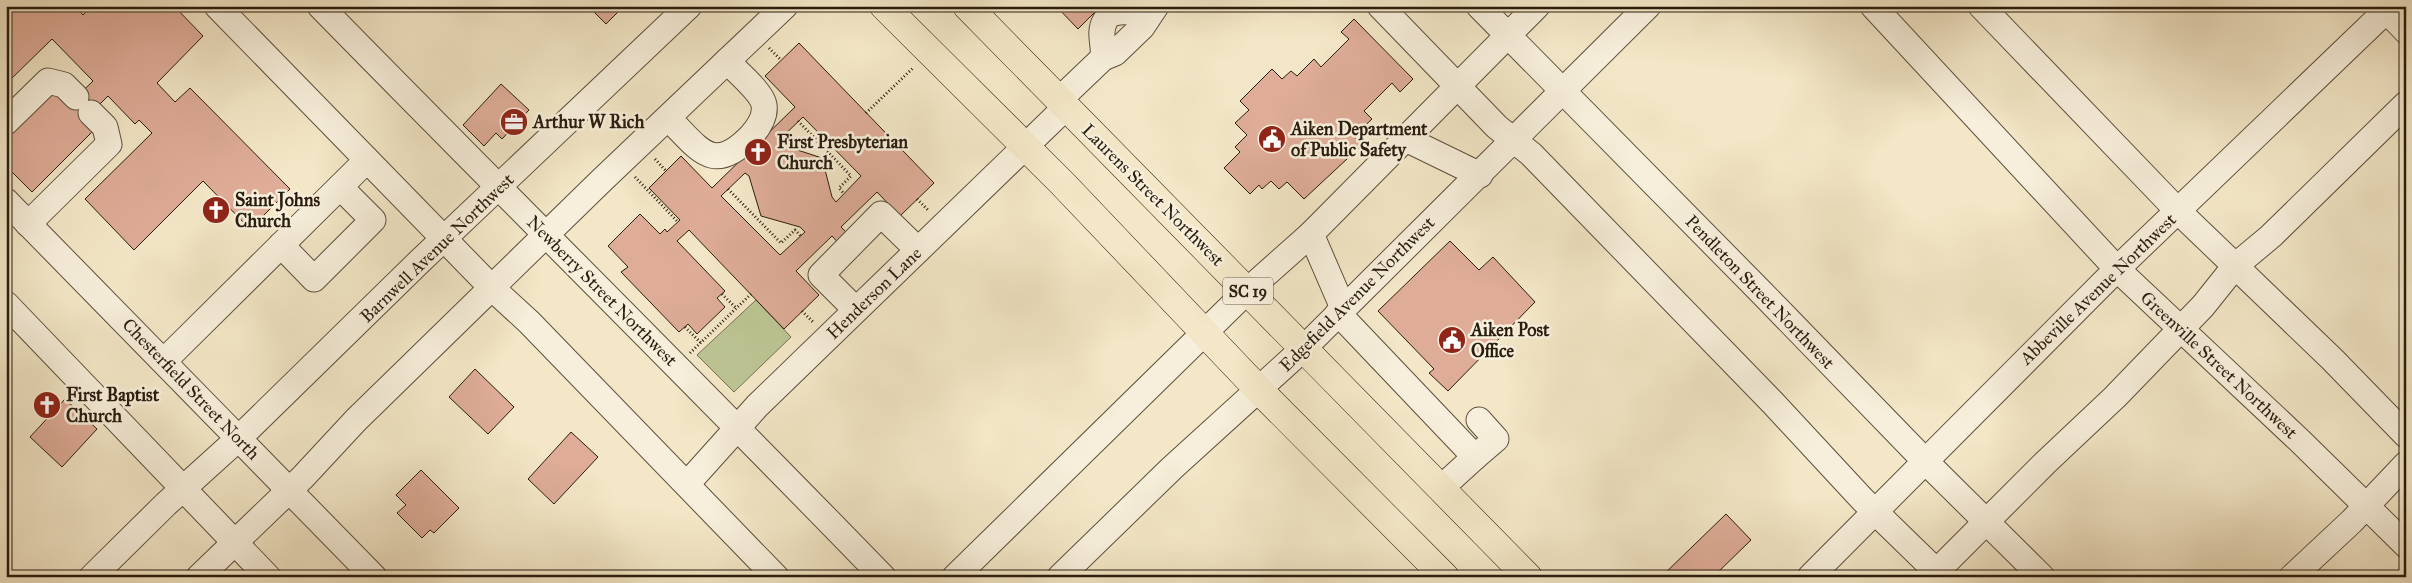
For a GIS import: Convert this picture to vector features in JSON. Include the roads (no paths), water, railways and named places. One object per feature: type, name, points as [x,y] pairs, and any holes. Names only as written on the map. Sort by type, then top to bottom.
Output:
[{"type":"main road","points":[[884,6],[1025,146],[1207,333],[1259,390],[1445,577]]},
{"type":"main road","name":"Laurens Street Northwest","points":[[967,6],[1528,577]]},
{"type":"street","points":[[217,6],[493,289],[529,322],[776,577]]},
{"type":"street","name":"Newberry Street Northwest","points":[[320,6],[499,189],[738,426],[883,577]]},
{"type":"street","name":"Barnwell Avenue Northwest","points":[[92,577],[689,6]]},
{"type":"street","points":[[198,577],[290,490],[356,420],[785,6]]},
{"type":"street","points":[[1380,6],[1456,87],[1497,127],[1531,154],[1936,575],[1987,520],[2115,397],[2181,329],[2203,306],[2235,266],[2271,236],[2406,104]]},
{"type":"street","name":"Pendleton Street Northwest","points":[[1479,6],[1926,462],[1987,520],[2042,577]]},
{"type":"street","points":[[955,577],[1207,333],[1247,291],[1311,234],[1537,6]]},
{"type":"street","name":"Edgefield Avenue Northwest","points":[[1060,577],[1172,468],[1303,349],[1648,6]]},
{"type":"street","name":"Greenville Street Northwest","points":[[1873,6],[2117,269],[2299,440],[2365,507],[2406,545]]},
{"type":"street","points":[[1980,6],[2178,211],[2332,359],[2406,435]]},
{"type":"street","points":[[2387,8],[2406,31]]},
{"type":"street","name":"Abbeville Avenue Northwest","points":[[1810,577],[2117,269],[2387,8]]},
{"type":"street","points":[[1103,58],[1104,49],[1101,33],[1110,17],[1124,10],[1139,15],[1153,10]]},
{"type":"street","name":"Henderson Lane","points":[[686,484],[738,426],[1025,146],[1103,58],[1115,54],[1142,27],[1153,10]]},
{"type":"street","points":[[668,118],[699,148],[713,157],[729,155],[739,148],[762,121],[764,105],[757,92],[727,61]]},
{"type":"street","points":[[6,122],[48,81],[64,86],[105,126],[109,144],[28,224]]},
{"type":"street","points":[[1406,139],[1480,174]]},
{"type":"street","points":[[164,361],[367,160]]},
{"type":"street","points":[[281,246],[314,279],[373,220],[340,187]]},
{"type":"street","name":"Chesterfield Street North","points":[[6,202],[374,577]]},
{"type":"street","points":[[856,310],[821,275],[881,214],[918,250]]},
{"type":"street","points":[[1311,234],[1341,311],[1475,457]]},
{"type":"street","points":[[6,304],[268,577]]},
{"type":"street","points":[[1440,488],[1496,439],[1479,420]]},
{"type":"street","points":[[2292,577],[2365,507],[2406,464]]},
{"type":"place","name":"Arthur W Rich","points":[[514,122]]},
{"type":"place","name":"Aiken Department of Public Safety","points":[[1272,139]]},
{"type":"place","name":"First Presbyterian Church","points":[[758,152]]},
{"type":"place","name":"Saint Johns Church","points":[[216,210]]},
{"type":"place","name":"Aiken Post Office","points":[[1452,340]]},
{"type":"place","name":"First Baptist Church","points":[[47,405]]}]
